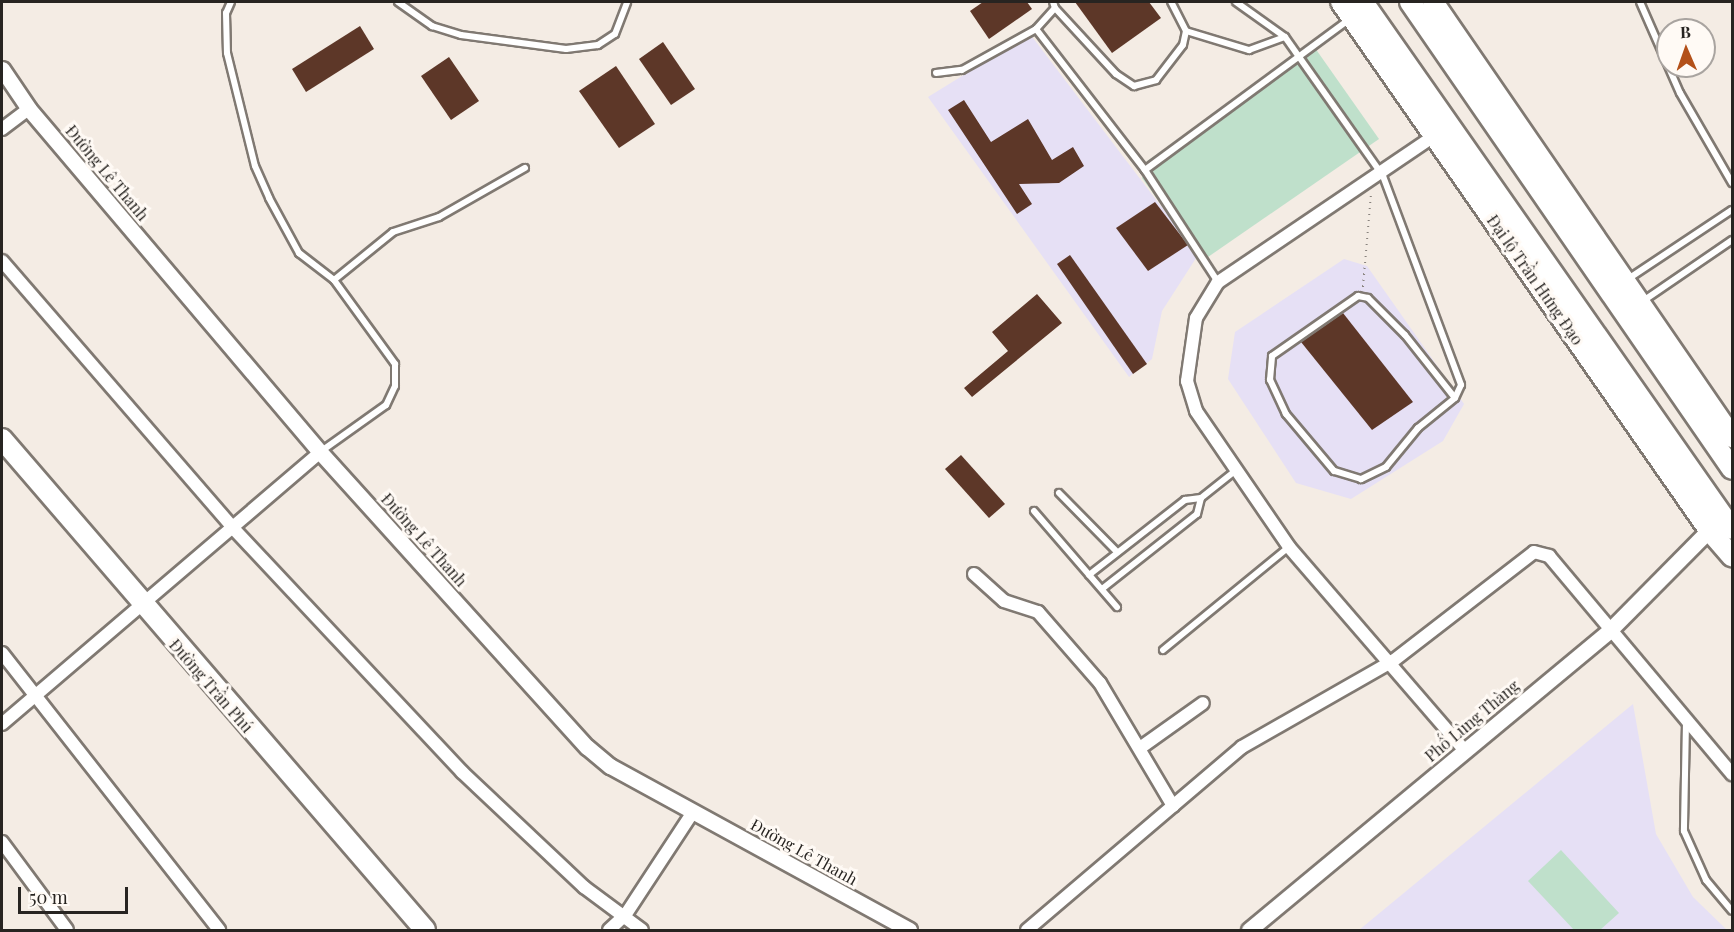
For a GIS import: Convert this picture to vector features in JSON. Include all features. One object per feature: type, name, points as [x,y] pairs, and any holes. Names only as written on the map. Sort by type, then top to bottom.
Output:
[{"type":"main road","points":[[1410,2],[1732,469]]},
{"type":"main road","points":[[1433,2],[1732,437]]},
{"type":"main road","name":"Đại lộ Trần Hưng Đạo","points":[[1352,7],[1434,136],[1724,523]]},
{"type":"main road","name":"Đại lộ Trần Hưng Đạo","points":[[1352,7],[1724,523],[1732,556]]},
{"type":"main road","name":"Đường Trần Phú","points":[[2,439],[143,608],[425,930]]},
{"type":"street","name":"Đường Lê Thanh","points":[[2,69],[29,109],[320,452],[587,747],[693,812],[909,930]]},
{"type":"street","points":[[2,129],[29,109]]},
{"type":"street","points":[[1434,136],[1377,179],[1218,282],[1196,318],[1187,381],[1196,411],[1289,547],[1392,660],[1465,751]]},
{"type":"street","points":[[2,261],[233,528],[462,772],[584,887],[626,914],[642,930]]},
{"type":"street","points":[[2,724],[143,608],[320,452]]},
{"type":"street","name":"Phố Lùng Thàng","points":[[1249,930],[1611,628],[1724,523]]},
{"type":"street","points":[[1027,930],[1242,747],[1392,660],[1534,552],[1549,556],[1732,774]]},
{"type":"street","points":[[974,574],[1004,602],[1038,612],[1117,705],[1173,806]]},
{"type":"street","points":[[2,653],[38,696],[219,930]]},
{"type":"street","points":[[1140,748],[1203,703]]},
{"type":"street","points":[[609,930],[626,914],[693,812]]},
{"type":"street","points":[[2,842],[67,930]]},
{"type":"lane","points":[[231,2],[226,13],[226,53],[255,166],[299,253],[333,280],[386,348],[397,376],[386,405],[320,452]]},
{"type":"lane","points":[[398,2],[432,26],[461,35],[566,49],[598,45],[615,34],[627,2]]},
{"type":"lane","points":[[1171,2],[1186,31],[1249,50],[1285,37]]},
{"type":"lane","points":[[1236,2],[1285,37],[1377,179],[1450,346],[1461,385],[1455,398],[1418,428],[1386,467],[1371,476],[1341,477],[1326,463],[1286,414],[1269,367],[1282,345],[1362,296],[1405,335],[1455,398]]},
{"type":"lane","points":[[1641,2],[1680,93],[1732,183]]},
{"type":"lane","points":[[936,73],[962,70],[1036,29],[1054,5],[1116,74],[1134,86],[1166,71],[1186,31]]},
{"type":"lane","points":[[1145,170],[1299,56],[1352,7]]},
{"type":"lane","points":[[1036,29],[1145,170],[1218,282]]},
{"type":"lane","points":[[333,280],[393,232],[439,217],[525,168]]},
{"type":"lane","points":[[1625,281],[1732,210]]},
{"type":"lane","points":[[1640,303],[1732,240]]},
{"type":"lane","points":[[1089,575],[1185,500],[1201,498],[1235,471]]},
{"type":"lane","points":[[1059,493],[1117,552]]},
{"type":"lane","points":[[1102,589],[1197,514],[1201,498]]},
{"type":"lane","points":[[1034,511],[1117,607]]},
{"type":"lane","points":[[1163,650],[1289,547]]},
{"type":"lane","points":[[1687,719],[1684,831],[1706,880],[1732,911]]},
{"type":"path","points":[[1362,296],[1377,179]]},
{"type":"shaded area","points":[[1030,34],[1198,255],[1162,311],[1152,359],[1129,377],[928,97]]},
{"type":"shaded area","points":[[1344,259],[1367,266],[1464,404],[1443,441],[1351,499],[1296,483],[1228,379],[1235,332]]},
{"type":"shaded area","points":[[1633,704],[1656,834],[1693,897],[1727,930],[1359,930]]},
{"type":"green space","points":[[1315,48],[1379,139],[1208,257],[1198,255],[1142,178],[1147,161]]},
{"type":"green space","points":[[1561,850],[1619,913],[1600,930],[1574,930],[1528,881]]},
{"type":"building","points":[[983,2],[1027,2],[1032,9],[989,39],[970,11]]},
{"type":"building","points":[[1075,2],[1149,2],[1161,18],[1112,53]]},
{"type":"building","points":[[360,26],[374,49],[306,92],[292,69]]},
{"type":"building","points":[[663,42],[695,89],[671,105],[639,59]]},
{"type":"building","points":[[449,57],[479,101],[451,120],[421,76]]},
{"type":"building","points":[[616,66],[655,124],[619,148],[579,91]]},
{"type":"building","points":[[964,100],[991,142],[1028,119],[1052,160],[1073,147],[1084,166],[1059,183],[1019,184],[1032,204],[1017,214],[948,110]]},
{"type":"building","points":[[1155,202],[1188,245],[1148,271],[1116,228]]},
{"type":"building","points":[[1070,255],[1147,364],[1133,374],[1057,264]]},
{"type":"building","points":[[1037,294],[1062,323],[972,397],[964,388],[1008,351],[992,332]]},
{"type":"building","points":[[1343,313],[1413,402],[1372,430],[1301,342]]},
{"type":"building","points":[[961,455],[1005,504],[989,518],[945,469]]}]
